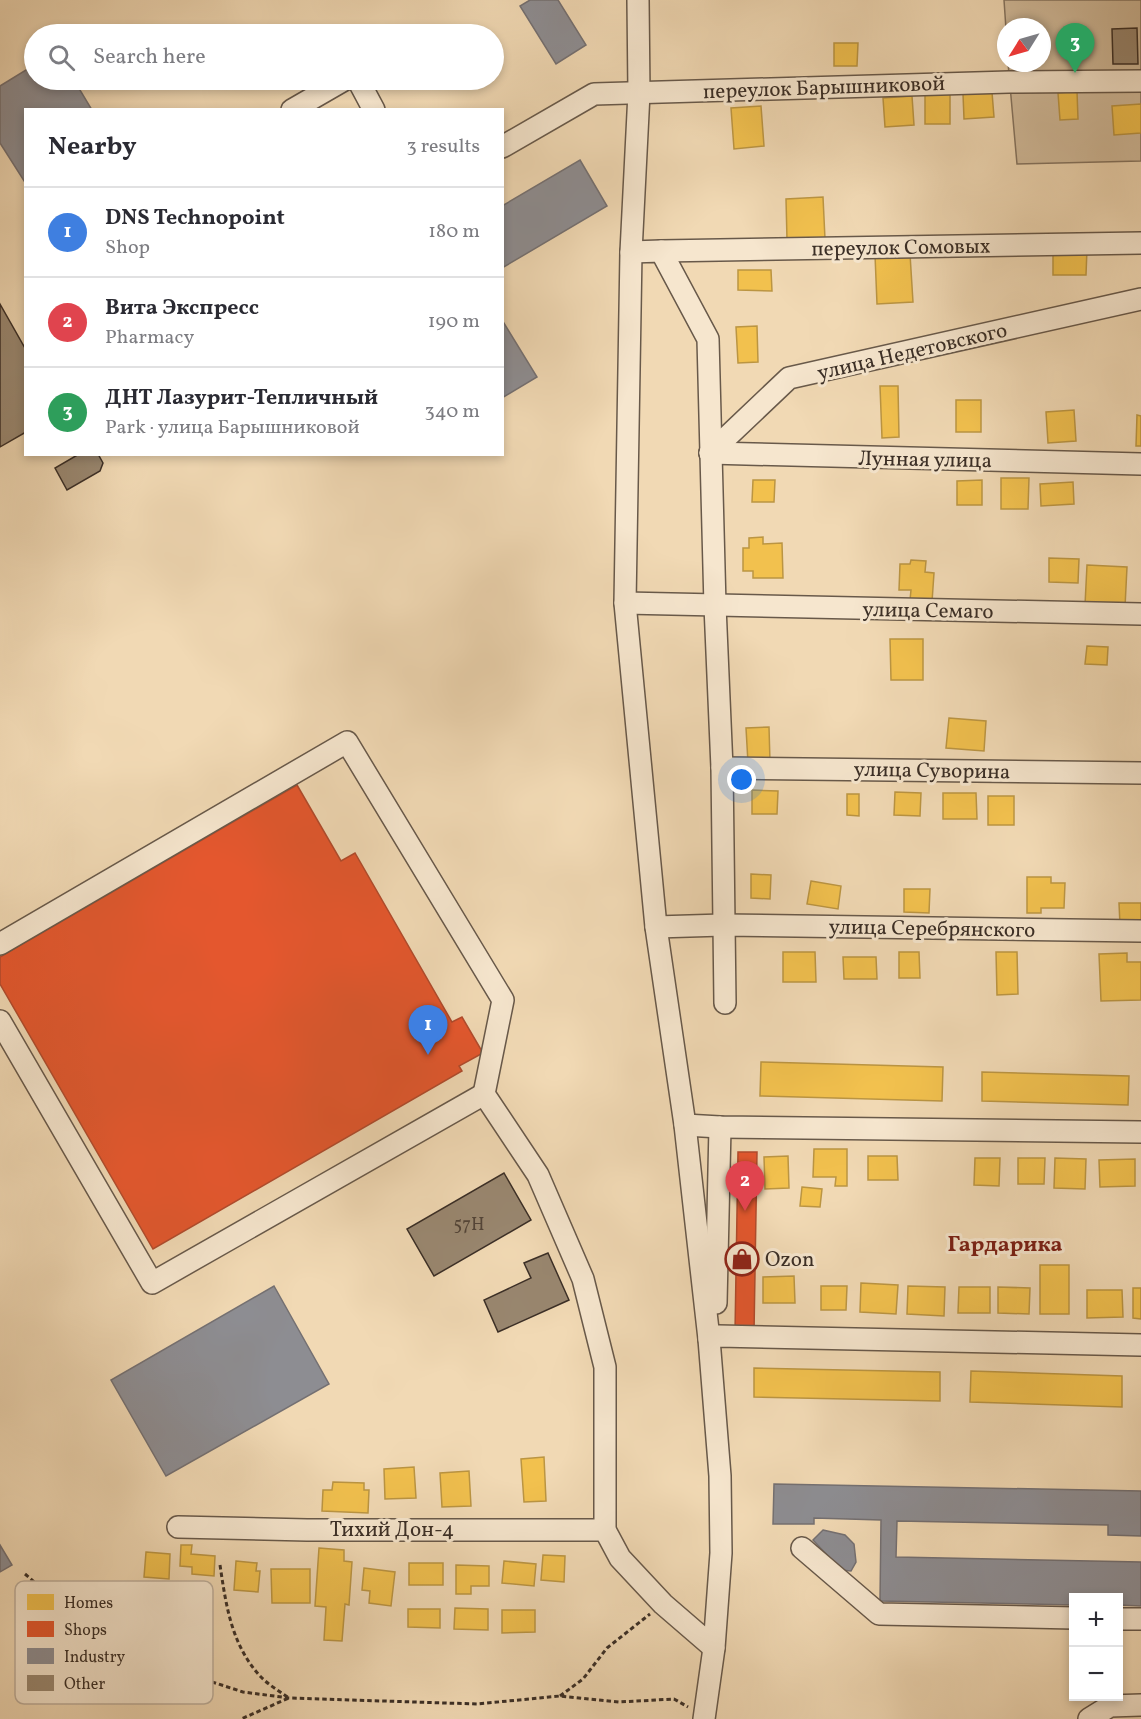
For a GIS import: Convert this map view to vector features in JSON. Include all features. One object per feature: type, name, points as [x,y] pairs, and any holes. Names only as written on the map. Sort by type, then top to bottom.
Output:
[{"type":"street","points":[[638,0],[639,93],[631,252],[625,603],[656,927],[685,1125],[725,1476],[714,1647],[704,1719]]},
{"type":"street","name":"переулок Барышниковой","points":[[504,146],[594,94],[1009,82],[1141,81]]},
{"type":"street","points":[[295,108],[327,90]]},
{"type":"street","points":[[363,90],[373,108]]},
{"type":"street","name":"переулок Сомовых","points":[[631,252],[1141,243]]},
{"type":"street","points":[[661,251],[708,339],[722,768],[725,1003]]},
{"type":"street","name":"улица Недетовского","points":[[710,453],[789,378],[1141,299]]},
{"type":"street","name":"Лунная улица","points":[[710,453],[1141,464]]},
{"type":"street","name":"улица Семаго","points":[[625,603],[1141,614]]},
{"type":"street","points":[[0,944],[347,742],[503,1000],[484,1094],[538,1175],[583,1279],[605,1367],[605,1530],[620,1558],[663,1604],[714,1647]]},
{"type":"street","name":"улица Суворина","points":[[722,768],[1141,773]]},
{"type":"street","name":"улица Серебрянского","points":[[656,927],[723,925],[1141,931]]},
{"type":"street","points":[[0,1021],[152,1283],[484,1094]]},
{"type":"street","points":[[685,1125],[1141,1132]]},
{"type":"street","points":[[716,1314],[720,1127]]},
{"type":"street","points":[[709,1339],[724,1336],[1141,1346]]},
{"type":"street","name":"Тихий Дон-4","points":[[178,1527],[307,1530],[605,1530]]},
{"type":"street","points":[[802,1548],[879,1614],[1069,1618]]},
{"type":"street","points":[[1123,1619],[1141,1619]]},
{"type":"street","points":[[1089,1719],[1109,1701],[1141,1705]]},
{"type":"path","points":[[220,1565],[228,1615],[241,1650],[260,1676],[289,1698]]},
{"type":"path","points":[[25,1574],[33,1581]]},
{"type":"path","points":[[560,1696],[583,1679],[607,1648],[663,1604]]},
{"type":"path","points":[[213,1682],[243,1692],[289,1698],[477,1704],[560,1696],[619,1702],[674,1699],[704,1719]]},
{"type":"path","points":[[241,1719],[289,1698]]},
{"type":"shaded area","points":[[1004,0],[1141,0],[1141,161],[1017,164],[1009,72],[1051,72],[1051,18],[1005,18]]},
{"type":"building: Homes","points":[[834,43],[858,43],[857,66],[834,66]]},
{"type":"building: Homes","points":[[1077,91],[1078,119],[1060,120],[1058,93]]},
{"type":"building: Homes","points":[[992,92],[994,117],[964,119],[963,94]]},
{"type":"building: Homes","points":[[925,94],[950,94],[950,124],[925,124]]},
{"type":"building: Homes","points":[[912,96],[914,125],[885,127],[883,98]]},
{"type":"building: Homes","points":[[1141,104],[1141,133],[1114,135],[1112,106]]},
{"type":"building: Homes","points":[[761,106],[764,146],[734,149],[731,108]]},
{"type":"building: Homes","points":[[823,197],[825,239],[787,240],[786,199]]},
{"type":"building: Homes","points":[[1053,248],[1087,249],[1086,275],[1053,275]]},
{"type":"building: Homes","points":[[910,254],[913,302],[877,304],[875,255]]},
{"type":"building: Homes","points":[[738,270],[771,270],[772,291],[738,290]]},
{"type":"building: Homes","points":[[757,326],[758,362],[738,363],[736,327]]},
{"type":"building: Homes","points":[[880,386],[898,386],[899,437],[882,438]]},
{"type":"building: Homes","points":[[956,400],[981,400],[981,432],[956,432]]},
{"type":"building: Homes","points":[[1074,410],[1076,441],[1048,443],[1046,412]]},
{"type":"building: Homes","points":[[1137,415],[1141,416],[1141,446],[1136,446]]},
{"type":"building: Homes","points":[[1001,478],[1029,478],[1028,509],[1001,509]]},
{"type":"building: Homes","points":[[753,480],[775,480],[774,502],[752,502]]},
{"type":"building: Homes","points":[[982,480],[982,505],[957,505],[957,481]]},
{"type":"building: Homes","points":[[1073,482],[1074,504],[1041,506],[1040,484]]},
{"type":"building: Homes","points":[[763,537],[763,544],[782,543],[783,578],[753,578],[753,571],[743,571],[743,548],[749,548],[749,538]]},
{"type":"building: Homes","points":[[1049,558],[1079,559],[1078,583],[1049,582]]},
{"type":"building: Homes","points":[[911,560],[926,561],[925,572],[934,573],[932,602],[910,600],[911,590],[899,590],[900,564],[910,564]]},
{"type":"building: Homes","points":[[1087,565],[1127,567],[1125,607],[1085,605]]},
{"type":"building: Homes","points":[[890,639],[923,639],[923,680],[891,680]]},
{"type":"building: Homes","points":[[1087,646],[1108,647],[1107,665],[1085,664]]},
{"type":"building: Homes","points":[[949,718],[986,721],[984,751],[946,748]]},
{"type":"building: Homes","points":[[769,727],[770,762],[748,763],[746,728]]},
{"type":"building: Homes","points":[[752,790],[778,791],[777,814],[752,814]]},
{"type":"building: Homes","points":[[895,792],[921,793],[920,816],[894,815]]},
{"type":"building: Homes","points":[[943,793],[976,793],[977,819],[943,819]]},
{"type":"building: Homes","points":[[847,794],[859,794],[859,816],[847,815]]},
{"type":"building: Homes","points":[[988,796],[1014,796],[1014,825],[988,825]]},
{"type":"building: Homes","points":[[751,874],[771,875],[770,899],[751,898]]},
{"type":"building: Homes","points":[[1027,877],[1051,877],[1051,883],[1065,883],[1064,908],[1041,908],[1041,913],[1027,913]]},
{"type":"building: Homes","points":[[811,881],[841,886],[838,909],[807,904]]},
{"type":"building: Homes","points":[[904,889],[930,889],[929,913],[904,912]]},
{"type":"building: Homes","points":[[1119,903],[1141,903],[1141,925],[1120,925]]},
{"type":"building: Homes","points":[[783,952],[815,952],[816,982],[783,982]]},
{"type":"building: Homes","points":[[899,952],[919,952],[920,978],[899,978]]},
{"type":"building: Homes","points":[[996,952],[1017,952],[1018,994],[997,995]]},
{"type":"building: Homes","points":[[1127,953],[1127,962],[1141,962],[1141,1000],[1101,1001],[1099,954]]},
{"type":"building: Homes","points":[[843,957],[876,957],[877,979],[844,979]]},
{"type":"building: Homes","points":[[761,1062],[943,1067],[942,1101],[760,1096]]},
{"type":"building: Homes","points":[[982,1072],[1129,1076],[1128,1105],[982,1101]]},
{"type":"building: Homes","points":[[814,1149],[847,1149],[847,1186],[835,1186],[836,1177],[813,1177]]},
{"type":"building: Homes","points":[[788,1156],[789,1188],[765,1189],[764,1157]]},
{"type":"building: Homes","points":[[868,1156],[897,1156],[898,1180],[868,1180]]},
{"type":"building: Homes","points":[[975,1158],[1000,1158],[999,1186],[974,1185]]},
{"type":"building: Homes","points":[[1018,1158],[1045,1158],[1044,1184],[1018,1184]]},
{"type":"building: Homes","points":[[1055,1158],[1086,1159],[1085,1189],[1054,1188]]},
{"type":"building: Homes","points":[[1135,1159],[1135,1186],[1100,1187],[1099,1160]]},
{"type":"building: Homes","points":[[802,1187],[822,1189],[820,1207],[800,1206]]},
{"type":"building: Homes","points":[[1040,1265],[1069,1265],[1069,1314],[1040,1314]]},
{"type":"building: Homes","points":[[794,1276],[795,1303],[763,1303],[763,1277]]},
{"type":"building: Homes","points":[[861,1283],[898,1285],[896,1314],[860,1312]]},
{"type":"building: Homes","points":[[821,1286],[847,1286],[846,1310],[821,1310]]},
{"type":"building: Homes","points":[[908,1286],[945,1287],[944,1316],[907,1314]]},
{"type":"building: Homes","points":[[959,1287],[990,1287],[990,1313],[958,1313]]},
{"type":"building: Homes","points":[[998,1287],[1030,1288],[1029,1314],[998,1313]]},
{"type":"building: Homes","points":[[1133,1288],[1141,1288],[1141,1319],[1133,1318]]},
{"type":"building: Homes","points":[[1087,1290],[1122,1290],[1123,1317],[1087,1318]]},
{"type":"building: Homes","points":[[754,1368],[940,1372],[940,1401],[754,1397]]},
{"type":"building: Homes","points":[[971,1371],[1122,1376],[1122,1407],[970,1402]]},
{"type":"building: Homes","points":[[544,1457],[546,1501],[524,1502],[521,1459]]},
{"type":"building: Homes","points":[[414,1467],[416,1498],[385,1499],[384,1469]]},
{"type":"building: Homes","points":[[469,1471],[471,1506],[442,1507],[440,1473]]},
{"type":"building: Homes","points":[[333,1482],[364,1483],[364,1490],[369,1490],[368,1513],[322,1511],[323,1490],[332,1490]]},
{"type":"building: Homes","points":[[181,1545],[192,1545],[191,1554],[215,1556],[214,1576],[192,1574],[192,1567],[180,1566]]},
{"type":"building: Homes","points":[[319,1548],[344,1550],[344,1561],[352,1562],[349,1605],[345,1604],[342,1641],[324,1640],[326,1607],[315,1606]]},
{"type":"building: Homes","points":[[146,1552],[170,1554],[169,1579],[144,1577]]},
{"type":"building: Homes","points":[[543,1555],[565,1556],[564,1582],[541,1580]]},
{"type":"building: Homes","points":[[236,1561],[257,1563],[256,1571],[260,1571],[258,1592],[234,1590]]},
{"type":"building: Homes","points":[[504,1561],[536,1564],[534,1586],[502,1583]]},
{"type":"building: Homes","points":[[409,1563],[443,1563],[443,1585],[409,1585]]},
{"type":"building: Homes","points":[[456,1565],[489,1566],[489,1586],[471,1586],[471,1594],[456,1594]]},
{"type":"building: Homes","points":[[364,1568],[395,1572],[391,1606],[369,1603],[370,1591],[362,1590]]},
{"type":"building: Homes","points":[[271,1569],[310,1569],[310,1603],[272,1603]]},
{"type":"building: Homes","points":[[455,1608],[488,1609],[488,1630],[454,1629]]},
{"type":"building: Homes","points":[[408,1609],[440,1609],[440,1628],[408,1627]]},
{"type":"building: Homes","points":[[502,1610],[535,1610],[535,1632],[502,1633]]},
{"type":"building: Shops","points":[[297,785],[341,861],[355,853],[452,1022],[462,1017],[483,1053],[459,1066],[462,1071],[153,1249],[0,984],[0,957]]},
{"type":"building: Shops","points":[[738,1152],[757,1152],[754,1333],[735,1332]]},
{"type":"building: Industry","points":[[530,0],[558,0],[586,45],[556,64],[520,6]]},
{"type":"building: Industry","points":[[24,71],[24,90],[80,90],[91,108],[24,108],[24,181],[0,143],[0,86]]},
{"type":"building: Industry","points":[[580,160],[607,206],[504,267],[504,205]]},
{"type":"building: Industry","points":[[504,323],[537,377],[504,397]]},
{"type":"building: Industry","points":[[274,1286],[329,1384],[166,1476],[111,1380]]},
{"type":"building: Industry","points":[[774,1484],[1141,1491],[1141,1536],[1108,1535],[1108,1525],[897,1521],[896,1557],[1141,1562],[1141,1606],[1123,1605],[1123,1593],[1069,1593],[1069,1605],[880,1601],[881,1520],[814,1518],[814,1524],[773,1524]]},
{"type":"building: Industry","points":[[823,1530],[845,1535],[854,1544],[856,1562],[851,1571],[841,1570],[813,1540]]},
{"type":"building: Industry","points":[[0,1545],[12,1565],[0,1572]]},
{"type":"building: Other","points":[[1137,28],[1138,64],[1113,64],[1112,29]]},
{"type":"building: Other","points":[[0,304],[24,346],[24,433],[0,447]]},
{"type":"building: Other","points":[[76,456],[99,456],[103,463],[100,471],[67,490],[55,468]]},
{"type":"building: Other","points":[[504,1173],[531,1220],[434,1276],[407,1229]]},
{"type":"building: Other","points":[[548,1253],[569,1300],[498,1332],[484,1300],[531,1278],[524,1263]]},
{"type":"place","name":"ДНТ Лазурит-Тепличный","points":[[1075,73]]},
{"type":"place","name":"DNS Technopoint","points":[[428,1055]]},
{"type":"place","name":"Вита Экспресс","points":[[745,1211]]},
{"type":"place","name":"Ozon","points":[[742,1259]]},
{"type":"district","name":"Гардарика","points":[[1005,1243]]}]
